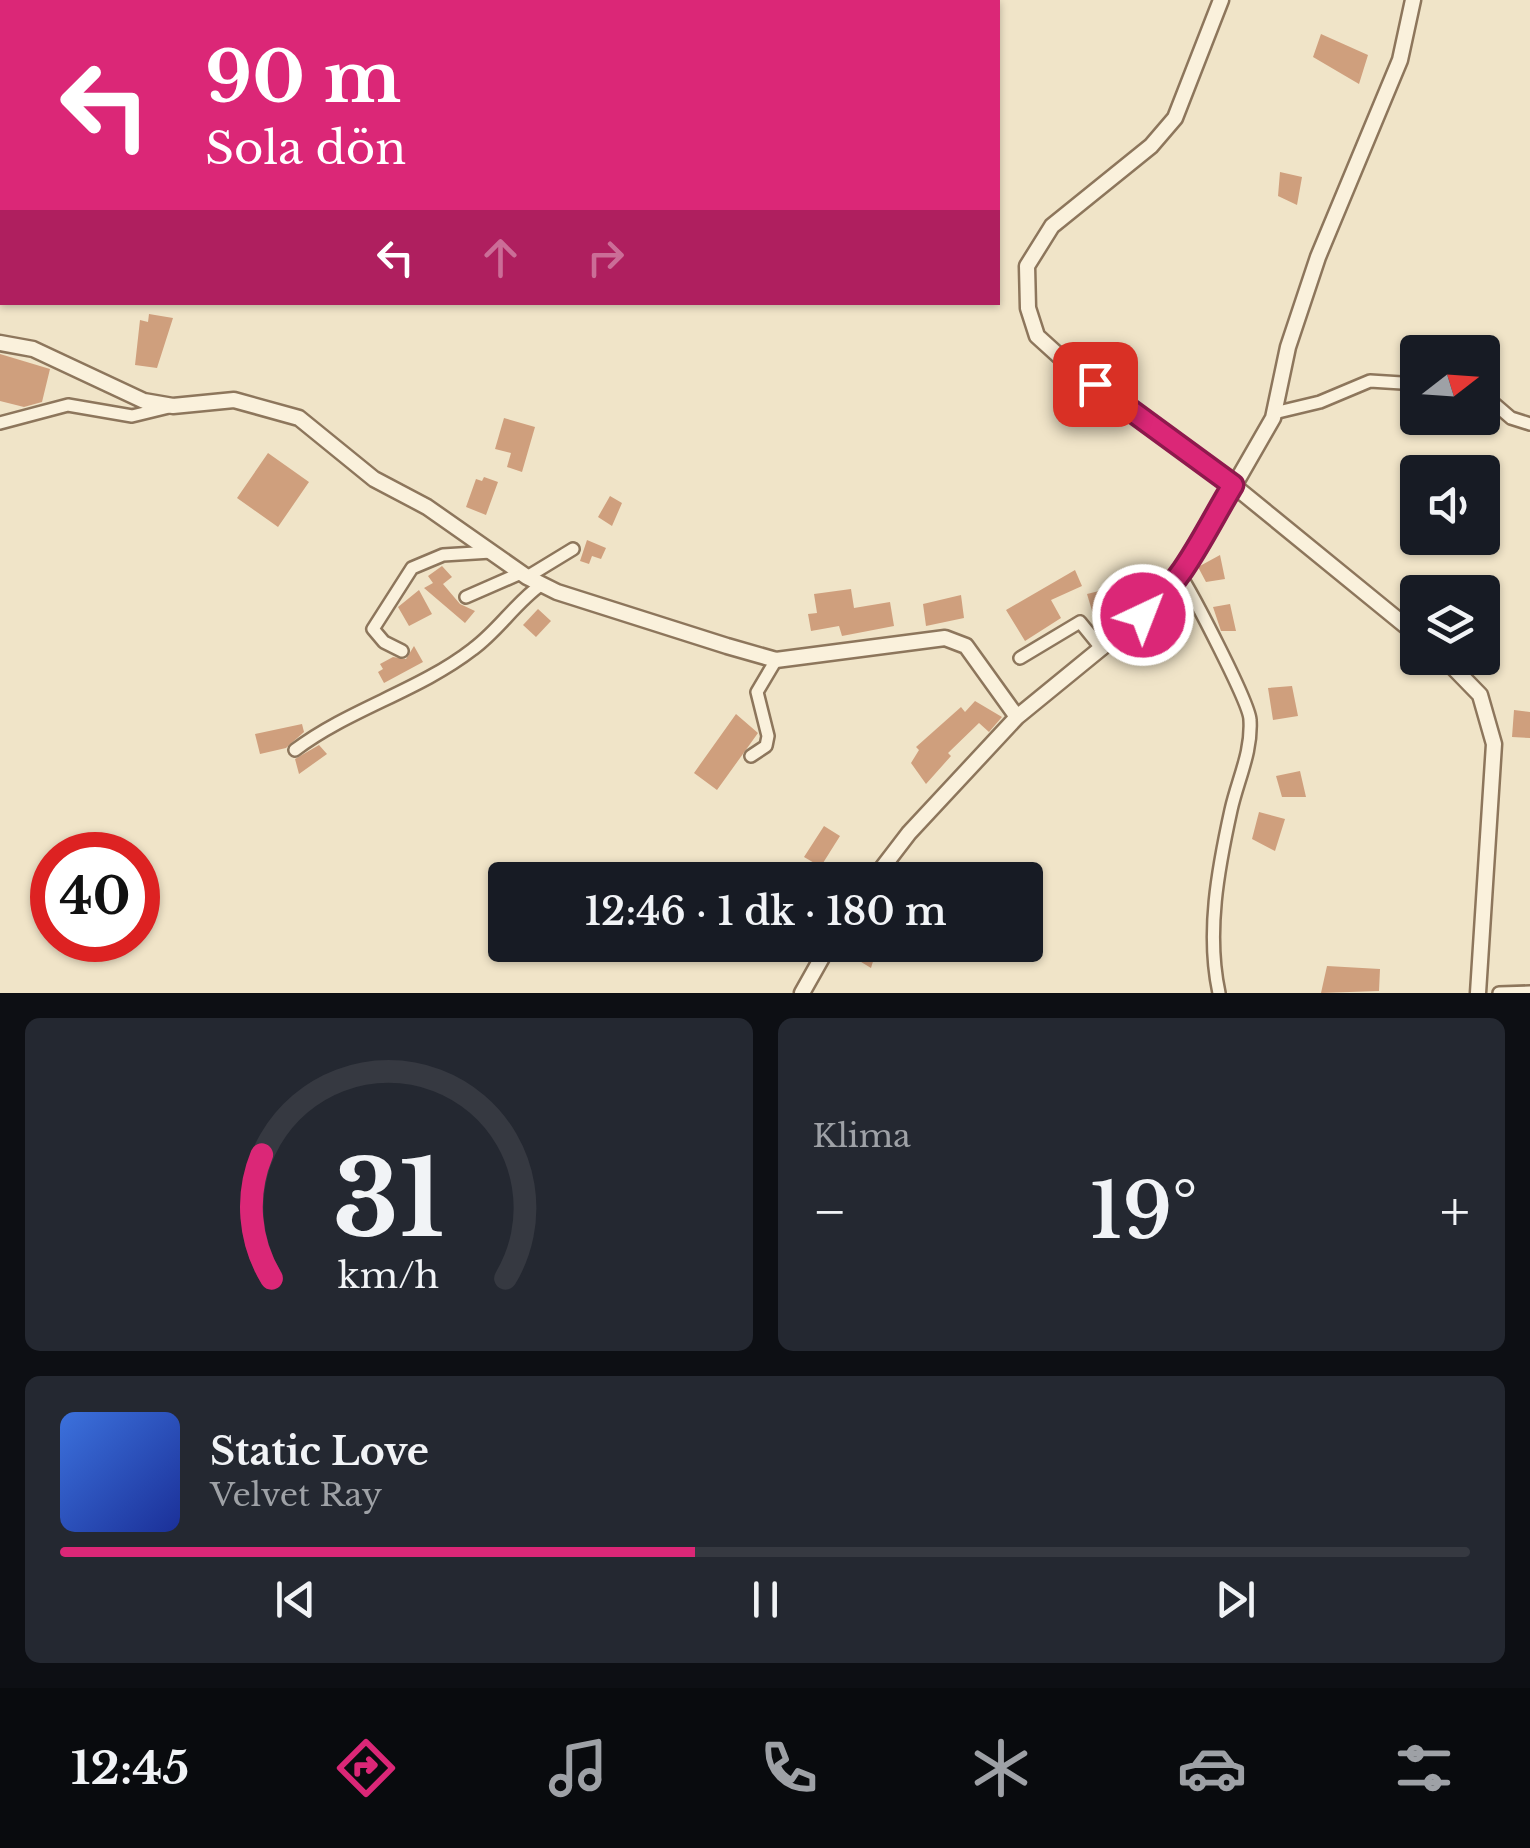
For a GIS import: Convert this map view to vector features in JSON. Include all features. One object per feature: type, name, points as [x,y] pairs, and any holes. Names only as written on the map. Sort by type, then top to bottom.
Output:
[{"type":"street","points":[[1220,0],[1175,118],[1151,146],[1052,226],[1027,266],[1028,308],[1037,336],[1068,365],[1233,485],[1400,621]]},
{"type":"street","points":[[887,862],[909,833],[1017,718],[1165,596],[1180,575],[1274,413],[1288,347],[1312,275],[1400,60],[1413,0]]},
{"type":"street","points":[[0,344],[33,349],[144,401],[174,406]]},
{"type":"street","points":[[1274,413],[1320,402],[1370,381],[1400,383]]},
{"type":"street","points":[[0,423],[68,405],[132,416],[174,406],[234,400],[299,418],[374,480],[426,507],[542,584],[776,660],[945,638],[966,646],[1017,718]]},
{"type":"street","points":[[1500,408],[1512,418],[1530,424]]},
{"type":"street","points":[[466,597],[524,575],[573,549]]},
{"type":"street","points":[[402,651],[384,642],[373,629],[412,568],[443,555],[491,552]]},
{"type":"street","points":[[1180,575],[1199,602],[1251,716],[1247,762],[1232,808],[1213,911],[1219,993]]},
{"type":"street","points":[[295,750],[318,733],[370,710],[472,650],[542,584]]},
{"type":"street","points":[[1020,658],[1073,623],[1086,625],[1102,649]]},
{"type":"street","points":[[751,756],[766,746],[768,736],[758,692],[776,660]]},
{"type":"street","points":[[1461,675],[1480,695],[1494,744],[1478,993]]},
{"type":"street","points":[[802,993],[819,962]]},
{"type":"street","points":[[1499,993],[1530,992]]},
{"type":"building","points":[[1321,34],[1368,55],[1359,84],[1313,57]]},
{"type":"building","points":[[1280,172],[1302,177],[1297,205],[1278,196]]},
{"type":"building","points":[[149,314],[173,318],[157,368],[135,365],[140,320],[148,322]]},
{"type":"building","points":[[0,354],[50,369],[42,402],[24,407],[0,401]]},
{"type":"building","points":[[504,418],[535,427],[522,472],[507,467],[511,453],[495,449]]},
{"type":"building","points":[[268,453],[309,482],[278,527],[237,498]]},
{"type":"building","points":[[484,477],[498,482],[486,515],[466,507],[476,479],[482,481]]},
{"type":"building","points":[[610,496],[622,503],[612,526],[598,517]]},
{"type":"building","points":[[587,540],[606,548],[601,559],[592,556],[589,564],[580,561]]},
{"type":"building","points":[[1220,555],[1225,579],[1206,582],[1198,567]]},
{"type":"building","points":[[442,566],[452,577],[443,584],[460,604],[475,611],[465,623],[424,588],[433,583],[428,576]]},
{"type":"building","points":[[1075,570],[1082,586],[1051,600],[1061,618],[1025,641],[1006,610]]},
{"type":"building","points":[[1142,572],[1152,592],[1137,599],[1128,579]]},
{"type":"building","points":[[851,589],[854,608],[890,602],[894,626],[842,636],[839,626],[811,631],[808,614],[817,613],[814,594]]},
{"type":"building","points":[[419,590],[432,614],[409,626],[398,607]]},
{"type":"building","points":[[1103,590],[1109,610],[1093,614],[1087,594]]},
{"type":"building","points":[[961,595],[964,618],[926,626],[923,604]]},
{"type":"building","points":[[1230,604],[1236,631],[1221,631],[1213,607]]},
{"type":"building","points":[[538,609],[551,621],[536,637],[523,625]]},
{"type":"building","points":[[414,646],[423,662],[384,683],[378,672],[383,669],[380,664],[393,657],[406,659]]},
{"type":"building","points":[[1292,686],[1298,716],[1273,720],[1268,688]]},
{"type":"building","points":[[975,701],[1002,717],[989,732],[979,723],[948,753],[951,756],[926,784],[911,763],[919,750],[916,747],[961,707],[965,712]]},
{"type":"building","points":[[1514,710],[1530,712],[1530,738],[1512,737]]},
{"type":"building","points":[[736,714],[758,733],[717,790],[694,773]]},
{"type":"building","points":[[302,724],[304,732],[286,748],[260,754],[255,734]]},
{"type":"building","points":[[319,745],[327,754],[299,774],[295,759]]},
{"type":"building","points":[[1300,771],[1306,797],[1282,797],[1276,776]]},
{"type":"building","points":[[1259,812],[1285,819],[1275,851],[1252,839]]},
{"type":"building","points":[[824,826],[840,836],[824,862],[804,857]]},
{"type":"building","points":[[1327,966],[1380,969],[1379,991],[1321,993]]},
{"type":"route","points":[[1095,384],[1233,485],[1196,552],[1165,596],[1143,615]]}]
